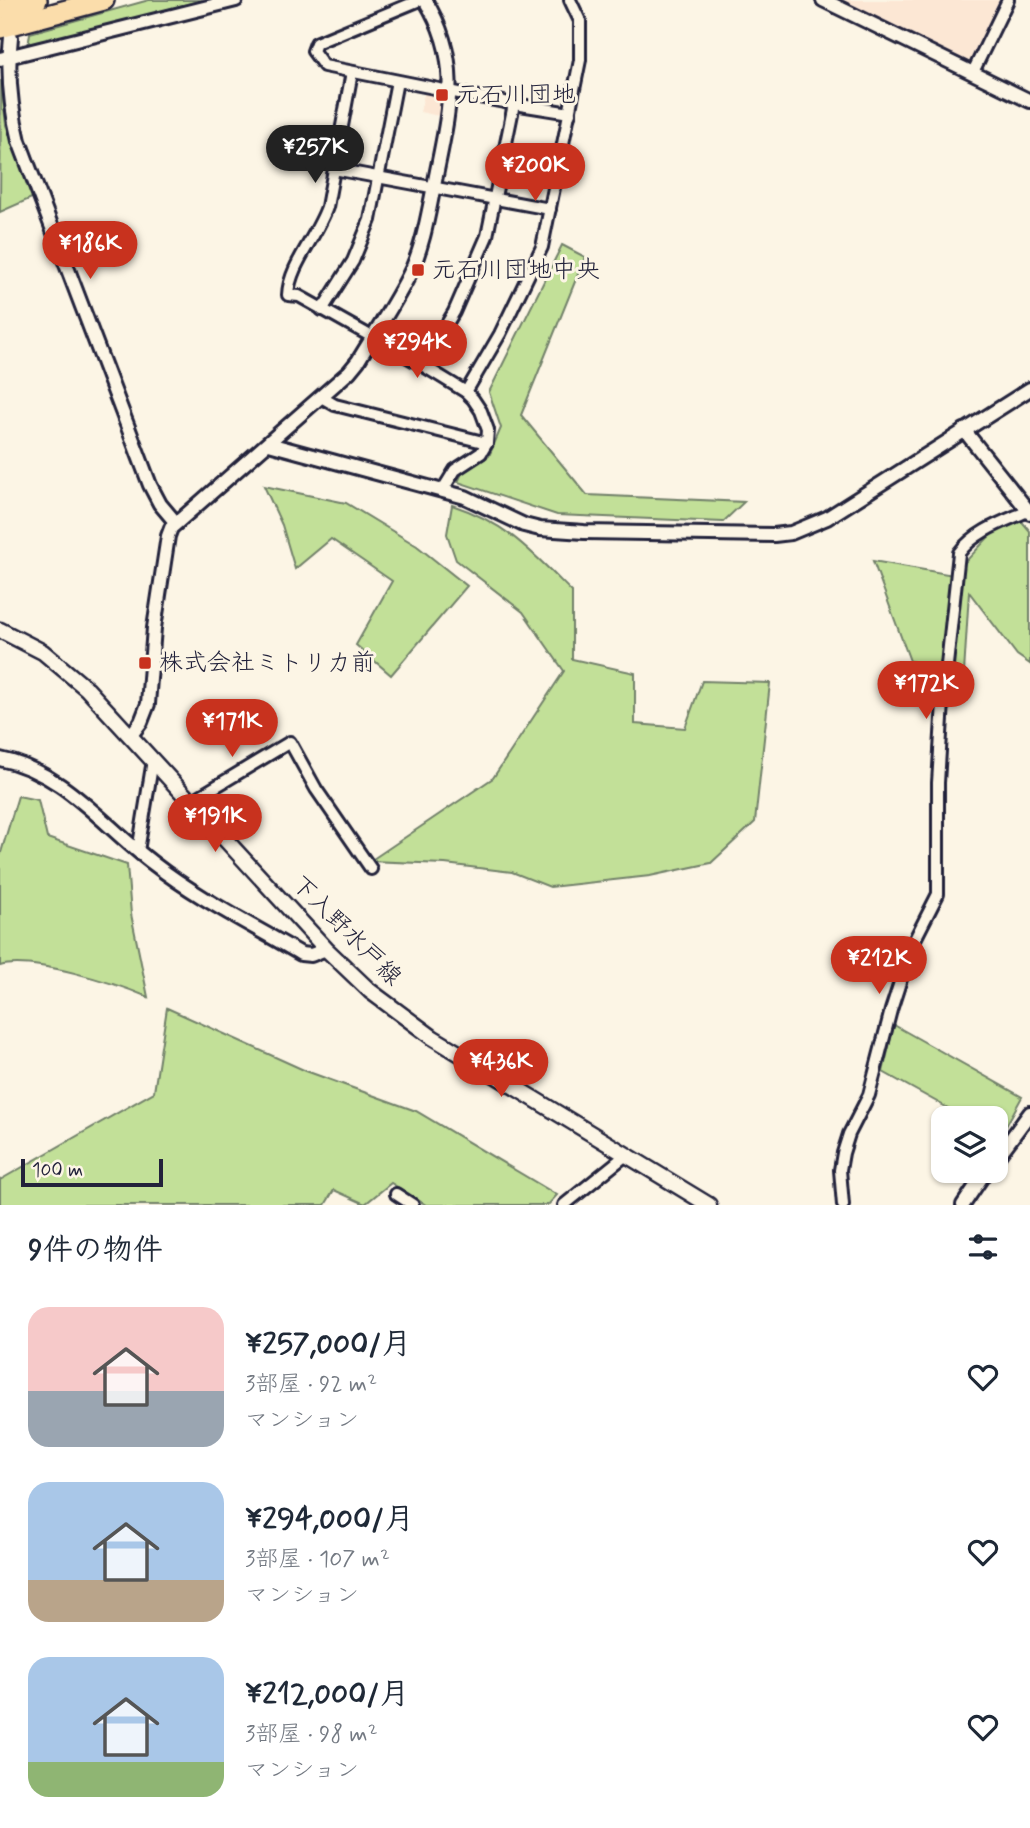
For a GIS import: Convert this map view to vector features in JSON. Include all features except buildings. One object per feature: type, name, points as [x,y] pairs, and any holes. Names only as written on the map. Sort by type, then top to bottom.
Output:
[{"type":"highway","points":[[0,9],[37,0]]},
{"type":"highway","points":[[6,32],[104,0]]},
{"type":"main road","name":"下入野水戸線","points":[[0,630],[29,643],[59,664],[131,735],[326,949],[370,991],[432,1037],[709,1205]]},
{"type":"street","points":[[5,58],[236,0]]},
{"type":"street","points":[[131,735],[146,714],[154,628],[168,536],[176,523],[349,372],[412,270],[426,227],[451,91],[446,45],[437,20],[422,0],[316,43],[313,51],[324,66],[451,91],[514,104],[570,113]]},
{"type":"street","points":[[467,392],[500,334],[542,247],[580,60],[580,21],[570,0]]},
{"type":"street","points":[[972,72],[1008,0]]},
{"type":"street","points":[[827,1],[1030,101]]},
{"type":"street","points":[[6,32],[5,58],[10,103],[19,141],[150,485],[160,504],[176,523]]},
{"type":"street","points":[[352,72],[322,223],[288,282],[288,295],[299,296],[467,392],[485,421],[488,430],[487,443],[481,453],[454,470],[442,491]]},
{"type":"street","points":[[322,310],[362,243],[370,220],[397,81]]},
{"type":"street","points":[[422,365],[454,313],[487,236],[514,104]]},
{"type":"street","points":[[334,169],[550,209]]},
{"type":"street","points":[[269,444],[474,500],[524,525],[549,530],[783,534],[810,527],[827,518],[1030,389]]},
{"type":"street","points":[[321,397],[335,405],[487,443]]},
{"type":"street","points":[[843,1205],[840,1170],[842,1153],[869,1096],[891,1010],[912,945],[938,894],[938,797],[942,716],[958,553],[967,541],[989,528],[1029,512],[964,430]]},
{"type":"street","points":[[190,802],[290,742],[316,789],[371,869]]},
{"type":"street","points":[[0,759],[16,762],[49,776],[183,885],[301,954],[311,956],[326,949]]},
{"type":"street","points":[[138,851],[153,760]]},
{"type":"street","points":[[1008,1143],[1030,1113]]},
{"type":"street","points":[[564,1205],[626,1155]]},
{"type":"street","points":[[963,1205],[978,1183]]},
{"type":"street","points":[[396,1194],[413,1205]]},
{"type":"shaded area","points":[[840,0],[1000,0],[970,60],[963,63]]},
{"type":"shaded area","points":[[425,90],[441,93],[439,116],[420,112]]},
{"type":"green space","points":[[149,0],[202,0],[28,47],[30,33]]},
{"type":"green space","points":[[1,80],[6,125],[34,197],[0,212]]},
{"type":"green space","points":[[562,245],[585,257],[521,415],[587,495],[744,502],[723,522],[557,515],[458,482],[462,473],[489,456],[501,428],[489,392]]},
{"type":"green space","points":[[264,486],[346,503],[417,546],[467,586],[391,675],[356,645],[392,581],[331,539],[295,569],[282,525]]},
{"type":"green space","points":[[452,505],[488,521],[518,540],[572,592],[572,659],[635,673],[635,724],[685,728],[702,681],[770,683],[755,822],[711,863],[650,876],[550,887],[512,872],[445,864],[370,861],[493,778],[564,671],[523,612],[456,560],[447,534]]},
{"type":"green space","points":[[1013,511],[1030,531],[1030,664],[1017,655],[969,592],[964,673],[910,661],[873,561],[953,575]]},
{"type":"green space","points":[[18,796],[38,800],[47,838],[127,865],[131,914],[148,997],[116,985],[53,968],[14,964],[0,966],[0,856]]},
{"type":"green space","points":[[167,1008],[306,1071],[416,1111],[557,1195],[548,1205],[426,1205],[391,1183],[365,1204],[334,1190],[325,1205],[0,1205],[0,1180],[154,1092]]},
{"type":"green space","points":[[894,1025],[1022,1097],[1008,1122],[1008,1106],[944,1106],[883,1072]]},
{"type":"place","name":"元石川団地","points":[[442,95]]},
{"type":"place","name":"元石川団地中央","points":[[418,270]]},
{"type":"place","name":"株式会社ミトリカ前","points":[[145,663]]}]
